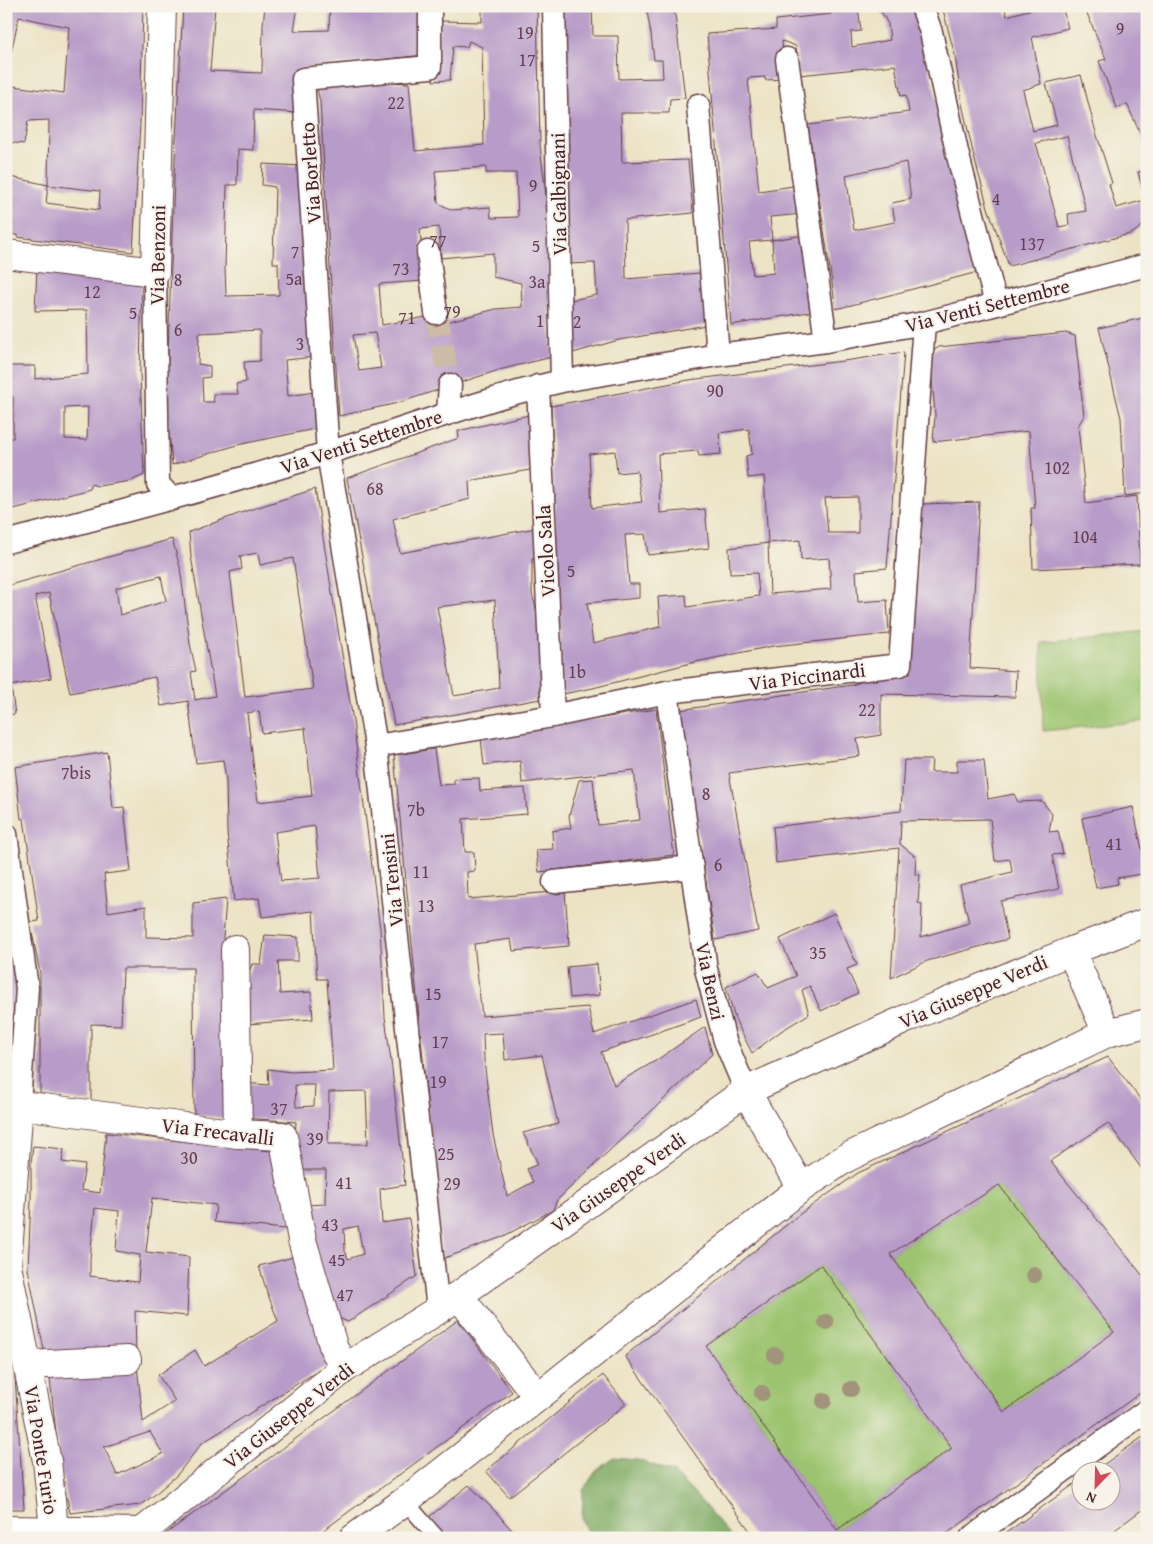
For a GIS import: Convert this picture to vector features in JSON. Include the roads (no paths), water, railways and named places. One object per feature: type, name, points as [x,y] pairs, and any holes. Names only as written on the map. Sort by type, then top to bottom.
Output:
[{"type":"street","name":"Via Benzoni","points":[[162,6],[156,272],[158,484],[172,499]]},
{"type":"street","name":"Via Borletto","points":[[328,453],[303,79],[430,66],[430,6]]},
{"type":"street","name":"Via Galbignani","points":[[554,6],[562,381]]},
{"type":"street","points":[[922,6],[931,32],[957,152],[996,304]]},
{"type":"street","points":[[787,59],[826,341]]},
{"type":"street","points":[[698,105],[718,355]]},
{"type":"street","points":[[428,252],[436,313]]},
{"type":"street","points":[[6,254],[156,272]]},
{"type":"street","name":"Via Venti Settembre","points":[[6,542],[172,499],[328,453],[448,413],[538,386],[718,355],[826,341],[924,323],[1147,265]]},
{"type":"street","name":"Via Piccinardi","points":[[376,746],[553,716],[667,692],[900,665],[924,323]]},
{"type":"street","points":[[448,413],[450,385]]},
{"type":"street","name":"Vicolo Sala","points":[[538,386],[553,716]]},
{"type":"street","name":"Via Tensini","points":[[328,453],[376,746],[448,1302]]},
{"type":"street","name":"Via Benzi","points":[[667,692],[706,969],[725,1041],[746,1091]]},
{"type":"street","name":"Via Ponte Furio","points":[[6,834],[28,988],[13,1104],[7,1266],[47,1461],[55,1534]]},
{"type":"street","points":[[554,882],[692,868]]},
{"type":"street","name":"Via Giuseppe Verdi","points":[[55,1534],[142,1532],[345,1368],[448,1302],[746,1091],[908,1018],[1147,922]]},
{"type":"street","points":[[235,949],[238,1134]]},
{"type":"street","points":[[1071,951],[1107,1033]]},
{"type":"street","points":[[354,1538],[405,1501],[538,1397],[801,1188],[846,1158],[1107,1033],[1147,1023]]},
{"type":"street","points":[[746,1091],[801,1188]]},
{"type":"street","name":"Via Frecavalli","points":[[13,1104],[238,1134],[283,1136],[302,1240],[334,1349],[345,1368]]},
{"type":"street","points":[[448,1302],[538,1397]]},
{"type":"street","points":[[28,1365],[127,1360]]},
{"type":"street","points":[[971,1538],[1147,1410]]},
{"type":"street","points":[[6,1530],[55,1534]]},
{"type":"lane","points":[[405,1501],[437,1538]]},
{"type":"tunnel","points":[[436,313],[450,385]]}]
